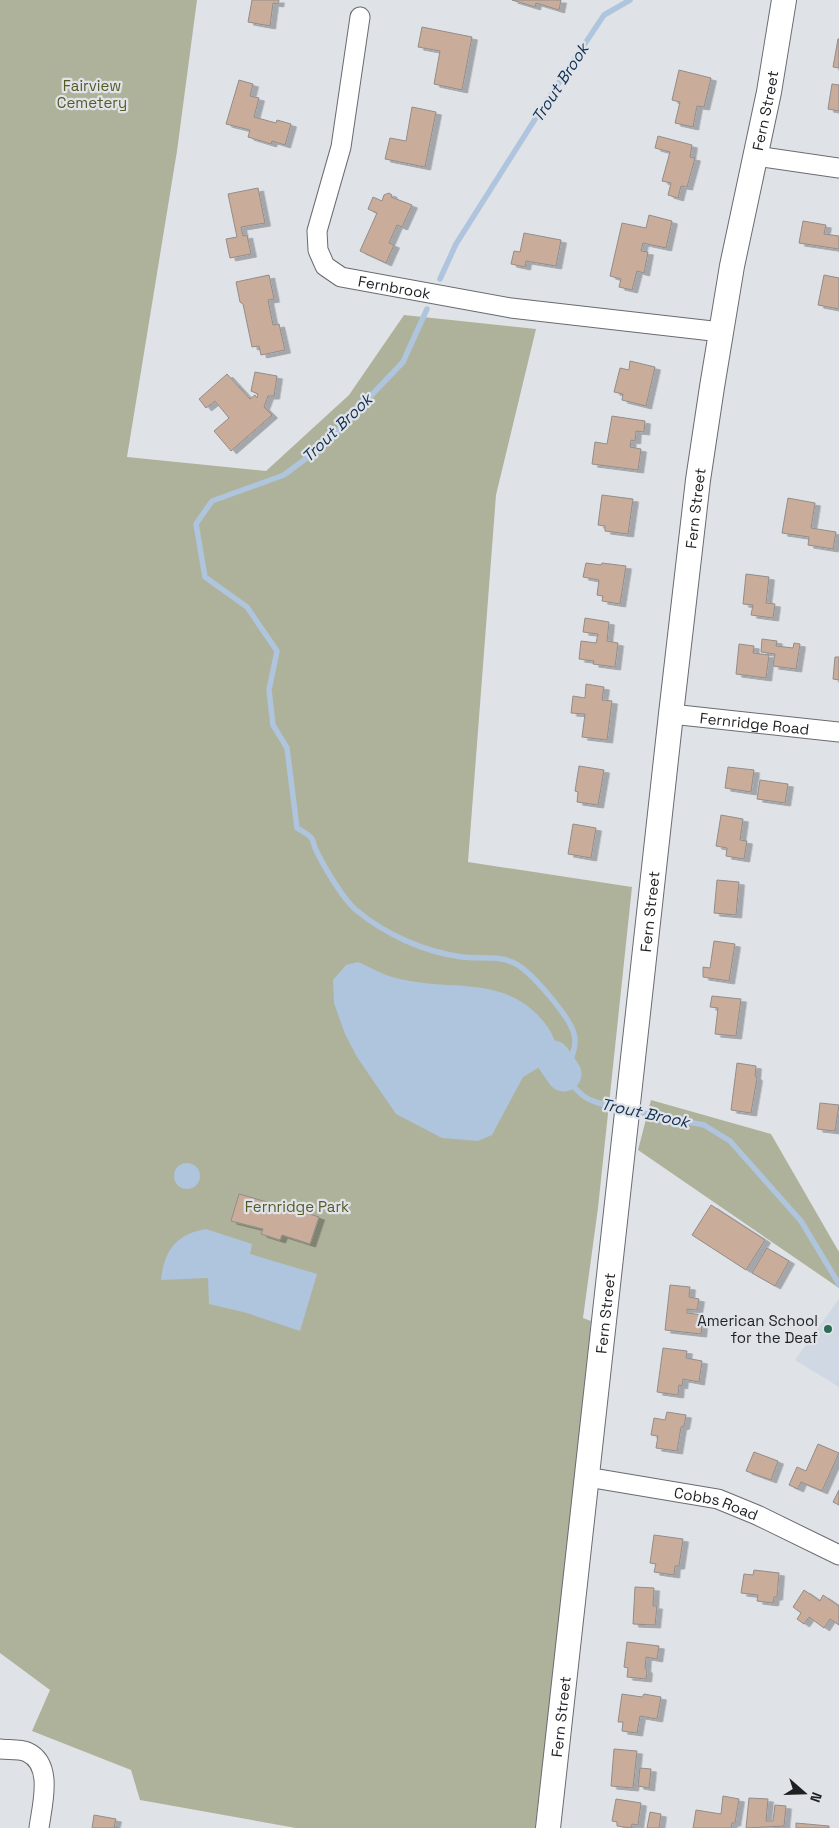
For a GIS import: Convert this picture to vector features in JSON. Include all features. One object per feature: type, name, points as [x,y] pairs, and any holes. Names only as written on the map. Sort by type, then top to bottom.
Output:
[{"type":"street","name":"Fern Street","points":[[548,1828],[698,480],[732,266],[769,92],[784,0]]},
{"type":"street","name":"Fernbrook","points":[[360,17],[341,147],[317,231],[318,250],[325,266],[341,277],[511,308],[721,332]]},
{"type":"street","points":[[756,156],[839,168]]},
{"type":"street","name":"Fernridge Road","points":[[671,714],[839,732]]},
{"type":"street","name":"Cobbs Road","points":[[586,1477],[718,1500],[757,1516],[839,1555]]},
{"type":"street","points":[[0,1749],[27,1752],[39,1760],[44,1773],[39,1828]]},
{"type":"shaded area","name":"American School for the Deaf","points":[[839,1299],[839,1387],[795,1360]]},
{"type":"green space","name":"Fernridge Park","points":[[0,0],[197,0],[177,151],[127,457],[266,471],[349,395],[404,315],[536,329],[496,495],[468,862],[632,887],[598,1208],[583,1318],[591,1321],[564,1582],[535,1828],[296,1828],[140,1800],[131,1770],[32,1731],[50,1690],[0,1653]]},
{"type":"green space","points":[[651,1100],[771,1134],[839,1252],[839,1288],[638,1150]]},
{"type":"water","points":[[358,962],[396,978],[417,982],[478,987],[514,998],[531,1009],[547,1026],[561,1054],[523,1077],[492,1135],[478,1141],[442,1138],[396,1114],[357,1057],[345,1034],[334,1003],[333,980],[346,965]]},
{"type":"water","points":[[187,1163],[196,1167],[200,1176],[196,1185],[187,1189],[178,1185],[174,1176],[178,1167]]},
{"type":"water","points":[[206,1229],[252,1244],[250,1254],[317,1274],[300,1331],[247,1313],[209,1304],[208,1278],[161,1280],[165,1260],[173,1246],[187,1235]]},
{"type":"building","points":[[252,0],[279,0],[278,4],[273,3],[270,26],[248,22]]},
{"type":"building","points":[[512,0],[561,0],[559,10],[536,3],[535,7]]},
{"type":"building","points":[[422,27],[472,37],[462,90],[434,84],[440,51],[418,47]]},
{"type":"building","points":[[839,39],[839,68],[833,67]]},
{"type":"building","points":[[679,70],[711,78],[704,107],[697,106],[693,127],[675,123],[680,102],[672,100]]},
{"type":"building","points":[[239,80],[253,84],[250,96],[259,98],[254,117],[276,123],[277,120],[291,124],[285,145],[272,141],[271,144],[248,137],[250,130],[226,124]]},
{"type":"building","points":[[832,84],[839,85],[839,111],[828,109]]},
{"type":"building","points":[[412,107],[436,112],[425,167],[385,159],[390,138],[406,141]]},
{"type":"building","points":[[658,136],[692,145],[690,157],[695,158],[687,187],[681,186],[678,198],[668,195],[671,183],[662,181],[670,152],[655,148]]},
{"type":"building","points":[[258,188],[265,223],[241,227],[243,236],[247,235],[251,254],[230,258],[226,239],[237,237],[228,194]]},
{"type":"building","points":[[389,193],[392,195],[391,197],[412,205],[402,227],[397,225],[389,243],[394,245],[386,263],[360,251],[377,213],[368,209],[373,197],[382,201],[384,195]]},
{"type":"building","points":[[649,215],[672,221],[666,248],[643,243],[641,251],[648,252],[644,273],[637,271],[632,290],[619,287],[621,279],[610,276],[622,223],[646,228]]},
{"type":"building","points":[[803,221],[826,225],[824,234],[839,236],[839,249],[799,243]]},
{"type":"building","points":[[524,233],[561,240],[556,266],[526,261],[525,267],[511,264],[514,251],[520,252]]},
{"type":"building","points":[[269,275],[274,299],[268,300],[273,325],[279,324],[285,350],[261,355],[259,346],[252,347],[243,304],[240,302],[236,282]]},
{"type":"building","points":[[824,275],[839,278],[839,309],[818,305]]},
{"type":"building","points":[[630,361],[655,367],[646,406],[622,400],[623,394],[614,392],[620,368],[629,370]]},
{"type":"building","points":[[255,372],[277,376],[274,396],[268,396],[264,407],[272,415],[231,451],[214,431],[229,418],[215,401],[206,408],[199,399],[227,374],[250,399],[255,395],[257,398],[258,394],[251,391]]},
{"type":"building","points":[[612,416],[645,421],[644,432],[636,431],[635,441],[631,440],[630,447],[641,449],[638,470],[592,464],[595,442],[607,444]]},
{"type":"building","points":[[602,495],[633,499],[628,534],[605,531],[605,526],[598,525]]},
{"type":"building","points":[[788,498],[815,503],[811,528],[836,532],[833,549],[808,545],[809,537],[782,533]]},
{"type":"building","points":[[586,563],[626,566],[620,604],[602,601],[603,596],[597,595],[599,580],[583,577]]},
{"type":"building","points":[[746,574],[769,577],[766,603],[775,604],[773,618],[751,615],[753,605],[743,604]]},
{"type":"building","points":[[585,618],[609,622],[607,641],[618,643],[615,667],[593,664],[594,661],[579,659],[581,641],[596,643],[598,634],[583,632]]},
{"type":"building","points":[[762,639],[777,641],[776,646],[793,648],[794,643],[800,644],[796,669],[773,666],[775,654],[761,652]]},
{"type":"building","points":[[739,644],[754,646],[753,653],[769,655],[766,678],[736,674]]},
{"type":"building","points":[[835,657],[839,657],[839,680],[833,679]]},
{"type":"building","points":[[586,684],[604,687],[602,700],[612,701],[607,740],[582,737],[585,714],[571,713],[573,696],[585,698]]},
{"type":"building","points":[[579,766],[604,770],[598,805],[577,802],[578,792],[575,791]]},
{"type":"building","points":[[728,767],[754,770],[751,792],[725,788]]},
{"type":"building","points":[[760,780],[788,784],[785,803],[757,799]]},
{"type":"building","points":[[721,815],[743,819],[740,840],[747,841],[744,859],[726,856],[727,848],[716,846]]},
{"type":"building","points":[[573,824],[596,828],[591,858],[568,854]]},
{"type":"building","points":[[717,880],[739,882],[736,915],[714,913]]},
{"type":"building","points":[[714,941],[735,944],[729,981],[703,977],[703,967],[710,968]]},
{"type":"building","points":[[712,996],[741,999],[736,1036],[715,1034],[718,1008],[710,1007]]},
{"type":"building","points":[[737,1063],[756,1066],[755,1076],[757,1078],[751,1113],[731,1110]]},
{"type":"building","points":[[820,1103],[839,1105],[835,1131],[817,1129]]},
{"type":"building","points":[[239,1194],[274,1204],[272,1210],[286,1214],[288,1207],[319,1217],[310,1244],[282,1235],[280,1240],[261,1234],[263,1229],[231,1221]]},
{"type":"building","points":[[711,1205],[765,1240],[746,1270],[692,1235]]},
{"type":"building","points":[[767,1248],[789,1261],[775,1286],[752,1273]]},
{"type":"building","points":[[670,1285],[690,1287],[689,1297],[699,1299],[697,1310],[687,1309],[687,1313],[703,1315],[701,1334],[665,1330]]},
{"type":"building","points":[[663,1348],[687,1351],[686,1358],[702,1361],[699,1382],[683,1379],[682,1386],[679,1385],[678,1395],[657,1392]]},
{"type":"building","points":[[667,1412],[686,1415],[684,1426],[681,1427],[677,1451],[656,1448],[658,1436],[651,1435],[654,1418],[665,1420]]},
{"type":"building","points":[[818,1444],[839,1453],[822,1491],[801,1482],[798,1489],[789,1485],[797,1467],[806,1471]]},
{"type":"building","points":[[754,1452],[778,1461],[771,1480],[746,1471]]},
{"type":"building","points":[[839,1490],[839,1505],[833,1502]]},
{"type":"building","points":[[654,1535],[683,1539],[679,1566],[675,1566],[674,1575],[654,1572],[656,1564],[650,1563]]},
{"type":"building","points":[[754,1570],[779,1573],[777,1597],[774,1597],[773,1603],[757,1601],[758,1595],[741,1593],[744,1574],[753,1575]]},
{"type":"building","points":[[635,1587],[654,1588],[653,1606],[657,1606],[655,1625],[633,1624]]},
{"type":"building","points":[[804,1590],[820,1601],[823,1595],[839,1606],[839,1625],[830,1619],[824,1628],[809,1617],[804,1624],[797,1619],[801,1613],[793,1607]]},
{"type":"building","points":[[627,1642],[659,1646],[657,1659],[646,1657],[646,1679],[627,1677],[628,1668],[624,1667]]},
{"type":"building","points":[[622,1694],[642,1697],[644,1694],[661,1697],[657,1719],[640,1716],[637,1733],[622,1731],[623,1722],[618,1722]]},
{"type":"building","points":[[614,1749],[637,1751],[633,1788],[611,1786]]},
{"type":"building","points":[[640,1768],[651,1769],[649,1788],[638,1786]]},
{"type":"building","points":[[723,1796],[739,1799],[735,1823],[732,1823],[731,1828],[693,1828],[696,1810],[721,1814]]},
{"type":"building","points":[[749,1798],[768,1799],[766,1821],[773,1821],[775,1805],[786,1806],[784,1826],[746,1828]]},
{"type":"building","points":[[616,1799],[641,1803],[638,1825],[632,1824],[631,1828],[617,1826],[617,1822],[612,1821]]},
{"type":"building","points":[[650,1812],[661,1814],[659,1828],[647,1828]]},
{"type":"building","points":[[94,1815],[116,1819],[114,1827],[118,1828],[92,1828]]},
{"type":"building","points":[[796,1823],[829,1826],[829,1828],[796,1828]]},
{"type":"waterway","name":"Trout Brook","points":[[440,279],[456,244],[544,105],[604,15],[630,0]]},
{"type":"waterway","name":"Trout Brook","points":[[427,309],[403,362],[324,445],[284,475],[212,501],[196,524],[205,577],[247,607],[277,651],[269,690],[273,725],[287,748],[297,828],[311,838],[323,864],[345,898],[367,919],[406,941],[448,955],[502,959],[521,967],[539,984],[571,1026],[575,1044],[564,1074],[577,1090],[588,1099],[621,1108]]},
{"type":"waterway","points":[[553,1058],[564,1074]]},
{"type":"waterway","name":"Trout Brook","points":[[633,1111],[704,1125],[730,1141],[801,1221],[839,1284]]},
{"type":"place","name":"American School for the Deaf","points":[[828,1329]]},
{"type":"park label","name":"Fairview Cemetery","points":[[92,94]]}]
